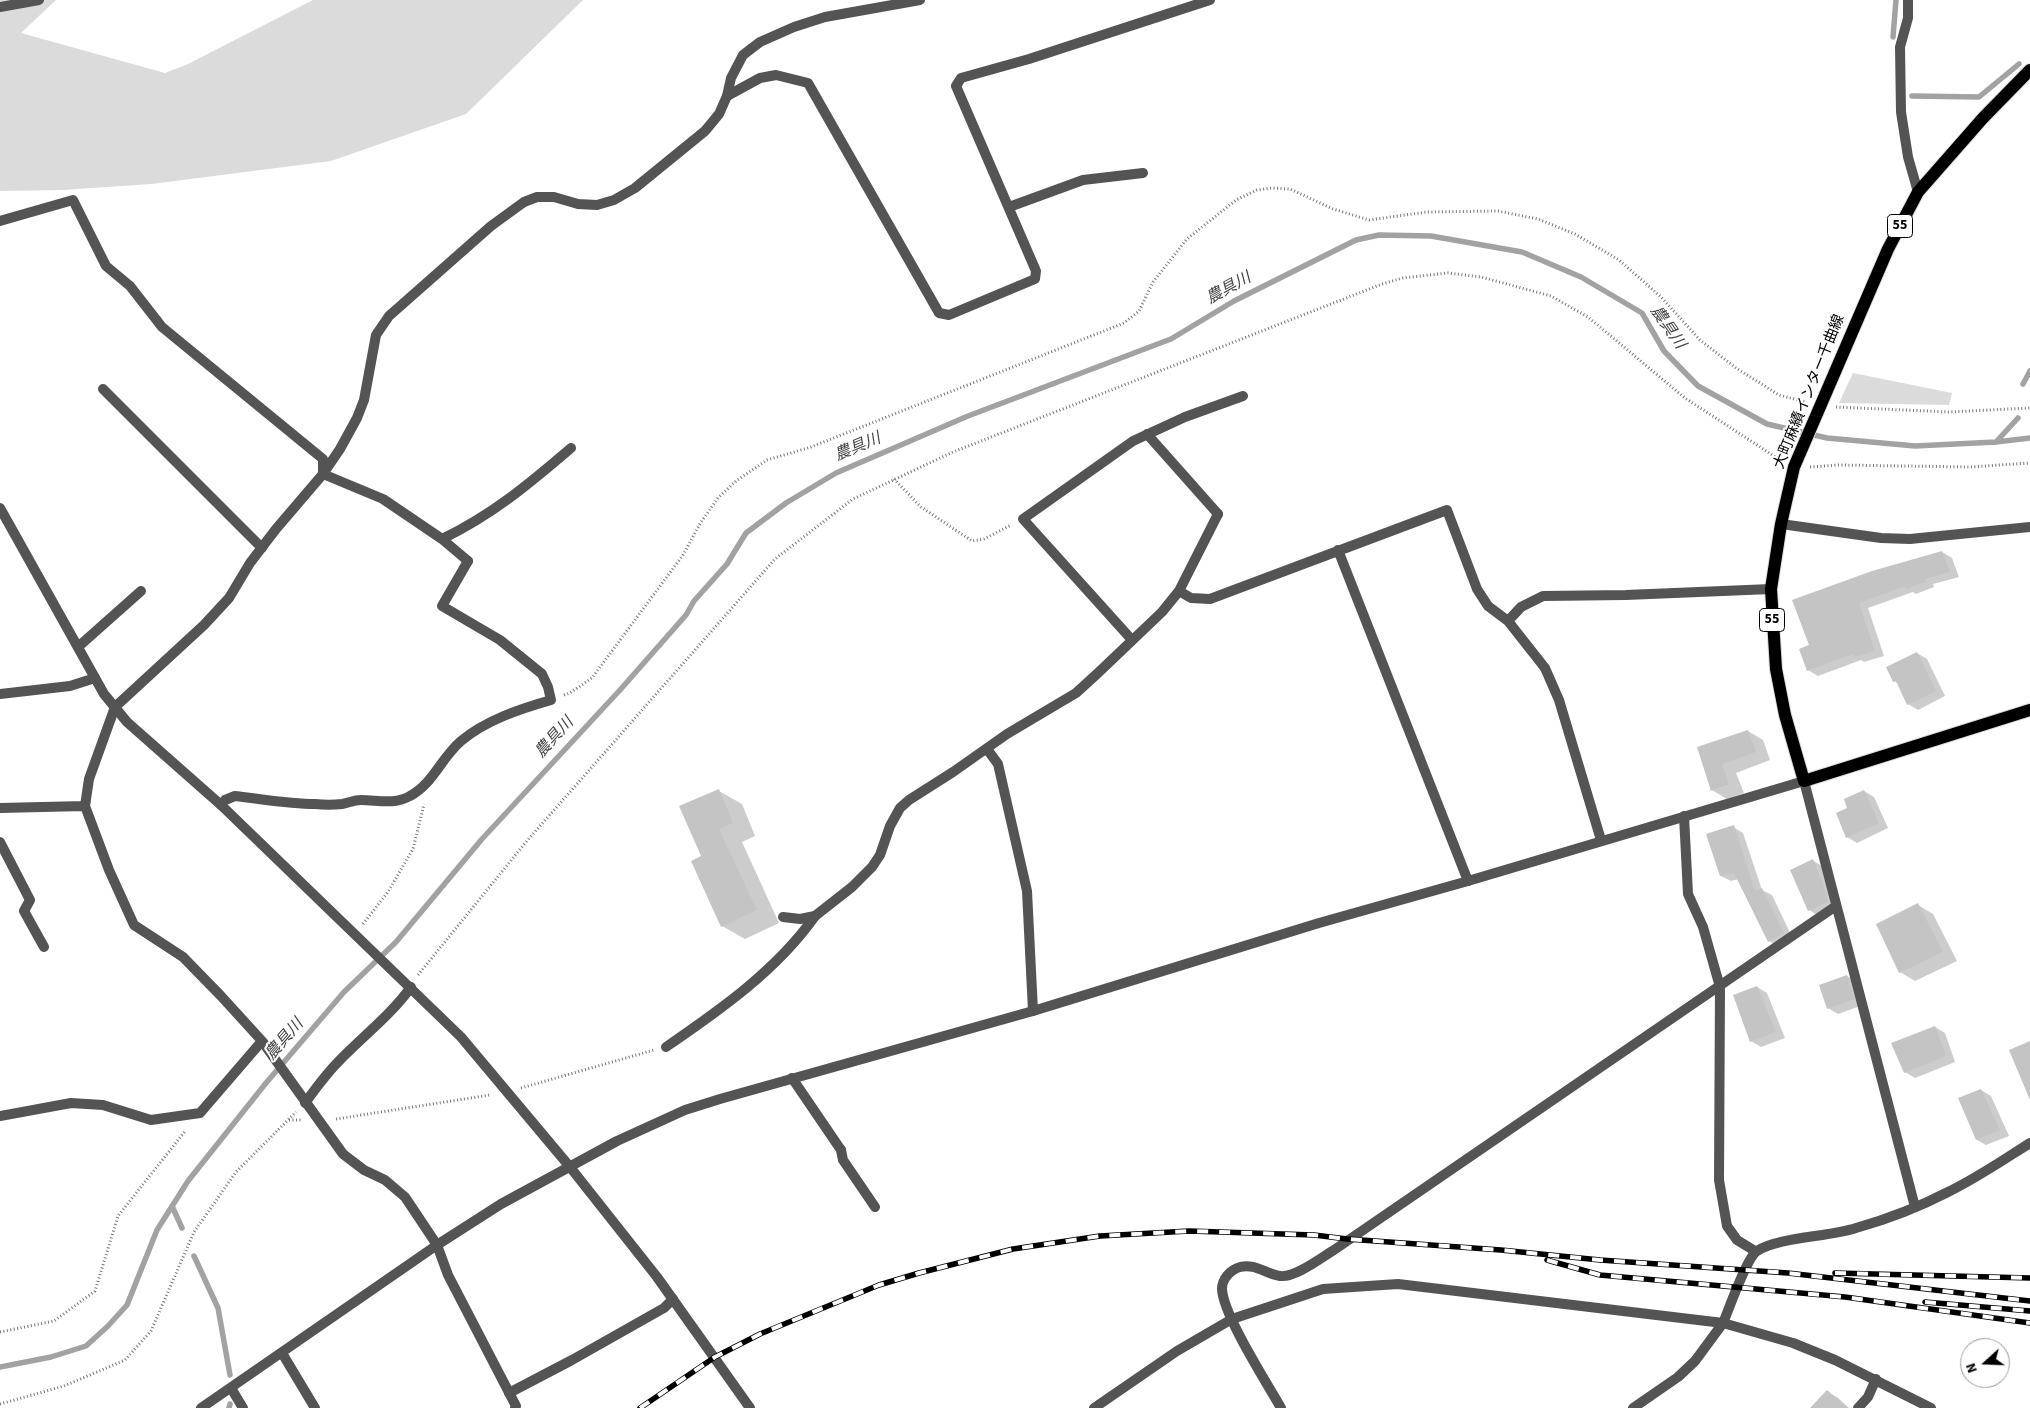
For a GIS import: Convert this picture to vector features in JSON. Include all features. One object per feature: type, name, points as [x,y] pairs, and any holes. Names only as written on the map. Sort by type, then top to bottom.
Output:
[{"type":"main road","name":"大町麻績インター千曲線","points":[[1804,781],[1785,715],[1776,669],[1771,589],[1781,524],[1797,459],[1888,248],[1918,192],[1983,118],[2028,73]]},
{"type":"main road","points":[[1804,781],[2030,710]]},
{"type":"street","points":[[0,7],[38,0]]},
{"type":"street","points":[[515,1408],[516,1406],[509,1392],[448,1275],[437,1245],[405,1196],[385,1180],[364,1170],[343,1154],[265,1046],[183,956],[134,925],[109,870],[85,806],[90,779],[115,707],[204,625],[229,598],[262,548],[323,474],[340,450],[357,418],[370,376],[376,335],[390,316],[491,226],[524,202],[537,197],[554,197],[578,204],[597,205],[614,200],[634,188],[705,131],[719,114],[727,96],[731,78],[743,55],[760,42],[794,27],[826,17],[920,0]]},
{"type":"street","points":[[727,96],[760,78],[776,75],[808,83],[939,314],[949,315],[1035,279],[1036,271],[956,86],[961,78],[1028,60],[1210,0]]},
{"type":"street","points":[[1908,0],[1908,18],[1900,47],[1902,112],[1908,157],[1918,192]]},
{"type":"street","points":[[1009,207],[1083,180],[1143,172]]},
{"type":"street","points":[[0,221],[73,200],[106,266],[130,286],[162,327],[323,459],[323,474]]},
{"type":"street","points":[[103,389],[262,548]]},
{"type":"street","points":[[1132,640],[1022,519],[1133,441],[1184,417],[1243,396]]},
{"type":"street","points":[[666,1047],[722,1009],[785,952],[815,916],[852,887],[872,867],[880,855],[890,826],[900,808],[909,800],[1007,734],[1076,693],[1162,612],[1179,591],[1218,514],[1147,434]]},
{"type":"street","points":[[442,539],[472,525],[502,505],[571,448]]},
{"type":"street","points":[[220,805],[225,800],[235,796],[313,804],[340,804],[358,800],[383,803],[409,797],[429,782],[436,768],[461,741],[504,716],[551,700],[542,674],[500,640],[442,606],[468,561],[442,539],[383,499],[323,474]]},
{"type":"street","points":[[0,508],[95,678],[127,722],[220,805],[461,1037],[570,1167],[673,1299],[750,1408]]},
{"type":"street","points":[[1179,591],[1191,598],[1210,599],[1447,510],[1477,589],[1488,606],[1508,621],[1545,668],[1559,700],[1601,840]]},
{"type":"street","points":[[1781,524],[1881,538],[1910,539],[2030,527]]},
{"type":"street","points":[[1338,550],[1468,881]]},
{"type":"street","points":[[1508,621],[1521,607],[1543,596],[1626,595],[1771,589]]},
{"type":"street","points":[[78,647],[141,590]]},
{"type":"street","points":[[0,694],[70,686],[95,678]]},
{"type":"street","points":[[987,749],[998,764],[1027,891],[1033,1011]]},
{"type":"street","points":[[201,1408],[437,1245],[501,1204],[617,1141],[685,1110],[792,1078],[1033,1011],[1319,923],[1468,881],[1804,781],[1915,1208]]},
{"type":"street","points":[[0,808],[85,806]]},
{"type":"street","points":[[1684,816],[1688,894],[1703,927],[1720,987],[1719,1180],[1727,1226],[1737,1240],[1755,1251]]},
{"type":"street","points":[[0,842],[30,900],[24,911],[44,947]]},
{"type":"street","points":[[1281,1408],[1224,1301],[1222,1289],[1227,1275],[1238,1267],[1251,1266],[1281,1276],[1297,1272],[1334,1250],[1836,906]]},
{"type":"street","points":[[783,917],[800,919],[815,916]]},
{"type":"street","points":[[302,1099],[401,1002],[408,984]]},
{"type":"street","points":[[0,1116],[71,1103],[103,1105],[151,1120],[200,1113],[265,1046]]},
{"type":"street","points":[[792,1078],[841,1150],[843,1160],[876,1207]]},
{"type":"street","points":[[1633,1408],[1678,1377],[1695,1361],[1723,1323],[1755,1251],[1769,1245],[1828,1235],[1856,1228],[1915,1208],[1950,1191],[2030,1143]]},
{"type":"street","points":[[1094,1408],[1177,1351],[1232,1319],[1323,1289],[1398,1284],[1723,1323],[1793,1343],[1835,1360],[1931,1408]]},
{"type":"street","points":[[509,1392],[572,1360],[664,1308],[673,1299]]},
{"type":"street","points":[[282,1353],[315,1408]]},
{"type":"street","points":[[1858,1408],[1868,1397],[1876,1379]]},
{"type":"street","points":[[231,1388],[243,1408]]},
{"type":"path","points":[[551,700],[570,693],[592,678],[683,555],[712,506],[736,481],[767,460],[811,447],[1124,323],[1139,310],[1154,282],[1187,239],[1236,200],[1257,190],[1272,188],[1290,189],[1334,209],[1369,220],[1428,212],[1489,211],[1538,219],[1575,234],[1619,260],[1661,297],[1700,340],[1736,368],[1779,395],[1818,409],[1950,412],[2030,408]]},
{"type":"path","points":[[408,984],[526,842],[774,559],[853,499],[972,445],[1382,284],[1403,278],[1448,273],[1481,277],[1551,296],[1588,317],[1685,398],[1772,455]]},
{"type":"path","points":[[1811,466],[1970,467],[2030,463]]},
{"type":"path","points":[[894,479],[921,507],[972,542],[984,539],[1022,519]]},
{"type":"path","points":[[358,937],[388,892],[413,849],[429,782]]},
{"type":"path","points":[[288,1120],[319,1120],[372,1115],[507,1092],[666,1047]]},
{"type":"path","points":[[0,1404],[64,1386],[125,1360],[151,1331],[194,1232],[236,1172],[288,1120],[302,1099]]},
{"type":"path","points":[[0,1332],[54,1321],[95,1291],[118,1216],[200,1113]]},
{"type":"shaded area","points":[[0,0],[56,0],[21,33],[165,73],[188,64],[313,0],[583,0],[466,114],[331,161],[151,184],[63,190],[0,191]]},
{"type":"shaded area","points":[[1853,373],[1952,393],[1949,405],[1839,403]]},
{"type":"building","points":[[1942,551],[1950,572],[1925,579],[1926,582],[1906,589],[1905,586],[1859,603],[1875,651],[1854,657],[1853,654],[1807,671],[1799,649],[1809,645],[1792,600],[1872,571]]},
{"type":"building","points":[[1917,652],[1936,691],[1907,705],[1896,681],[1893,682],[1886,667]]},
{"type":"building","points":[[1748,730],[1756,752],[1722,764],[1729,784],[1711,791],[1697,747]]},
{"type":"building","points":[[719,789],[733,823],[719,829],[757,910],[721,927],[691,861],[701,856],[679,806]]},
{"type":"building","points":[[1864,790],[1879,823],[1846,838],[1836,813],[1847,808],[1844,799]]},
{"type":"building","points":[[1734,825],[1755,891],[1762,888],[1784,933],[1768,942],[1734,873],[1720,876],[1706,834]]},
{"type":"building","points":[[1813,859],[1828,902],[1808,911],[1790,870]]},
{"type":"building","points":[[1918,903],[1943,952],[1899,973],[1876,924]]},
{"type":"building","points":[[1847,975],[1854,999],[1827,1009],[1819,985]]},
{"type":"building","points":[[1757,986],[1776,1032],[1750,1042],[1733,995]]},
{"type":"building","points":[[1935,1026],[1946,1056],[1904,1073],[1891,1043]]},
{"type":"building","points":[[2030,1041],[2030,1100],[2009,1050]]},
{"type":"building","points":[[1981,1089],[2000,1130],[1976,1140],[1958,1098]]},
{"type":"building","points":[[1827,1390],[1847,1408],[1810,1408]]},
{"type":"waterway","points":[[1893,37],[1896,0]]},
{"type":"waterway","points":[[1912,96],[1979,97],[2019,64]]},
{"type":"waterway","name":"農具川","points":[[0,1367],[51,1357],[86,1346],[108,1326],[127,1305],[157,1230],[188,1181],[266,1083],[344,992],[396,942],[482,839],[620,690],[686,615],[694,601],[727,564],[746,533],[786,503],[836,473],[968,416],[1171,339],[1234,301],[1356,240],[1379,235],[1431,236],[1522,252],[1581,277],[1642,313],[1664,351],[1698,386],[1767,424],[1827,438],[1915,446],[1996,442],[2030,438]]},
{"type":"waterway","points":[[2023,384],[2030,371]]},
{"type":"waterway","points":[[1996,442],[2018,418]]},
{"type":"waterway","points":[[172,1206],[182,1228]]},
{"type":"waterway","points":[[194,1256],[218,1308],[230,1375]]},
{"type":"waterway","points":[[229,1408],[230,1404]]},
{"type":"railway","points":[[640,1408],[715,1357],[760,1334],[879,1285],[1013,1249],[1100,1236],[1189,1231],[1314,1235],[1600,1260],[1788,1273],[2030,1301]]},
{"type":"railway","points":[[1547,1260],[1600,1275],[1845,1297],[2030,1323]]},
{"type":"railway","points":[[1835,1273],[2030,1278]]},
{"type":"railway","points":[[1925,1302],[2030,1311]]}]
